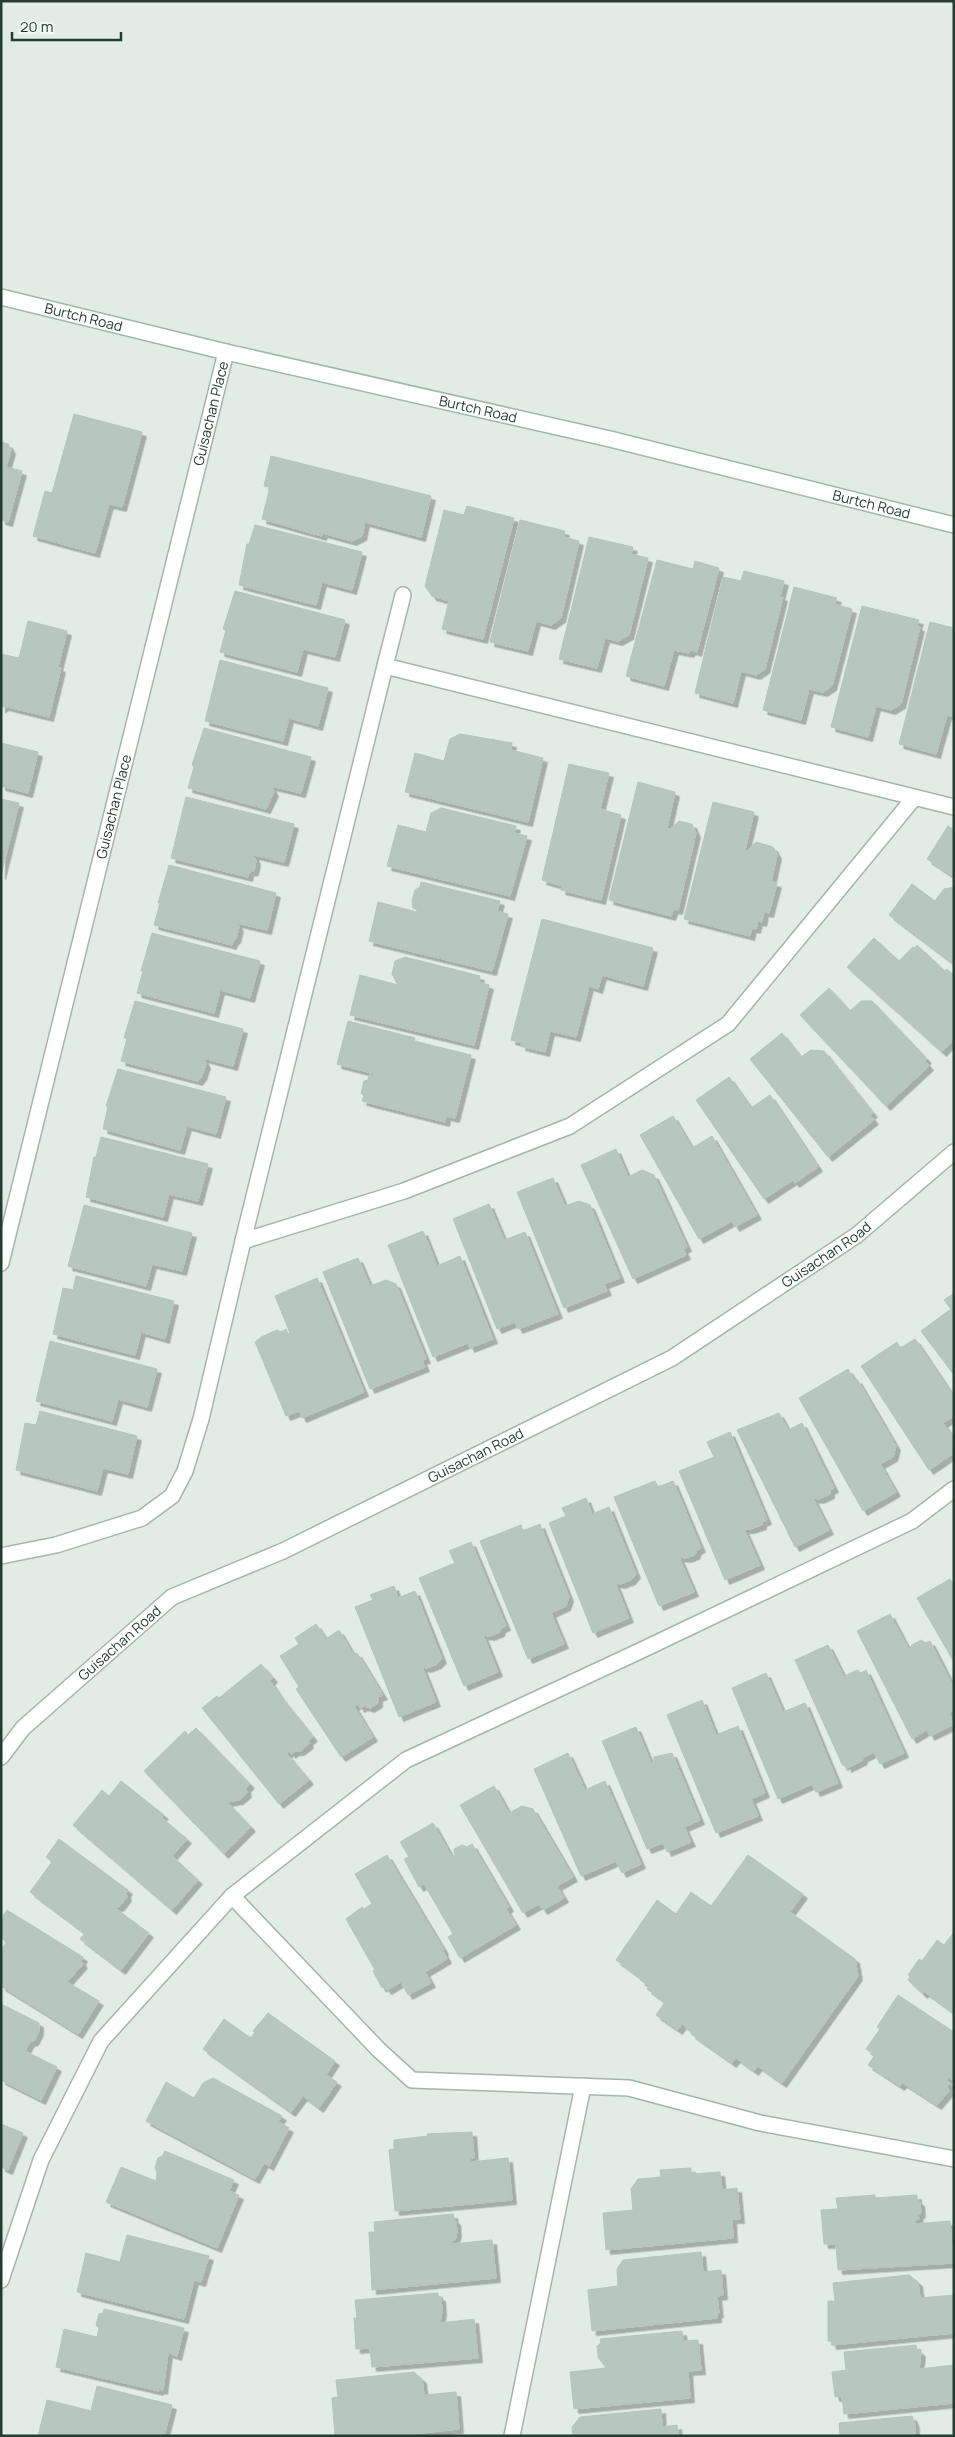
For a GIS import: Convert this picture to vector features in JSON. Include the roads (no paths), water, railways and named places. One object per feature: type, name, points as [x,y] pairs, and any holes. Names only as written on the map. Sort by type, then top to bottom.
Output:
[{"type":"street","name":"Burtch Road","points":[[1,297],[226,352],[610,440],[954,525]]},
{"type":"street","name":"Guisachan Place","points":[[1,1263],[226,352]]},
{"type":"street","points":[[1,1556],[56,1545],[142,1518],[172,1496],[185,1471],[202,1419],[243,1241],[403,594]]},
{"type":"street","points":[[385,666],[954,807]]},
{"type":"street","points":[[243,1241],[404,1191],[570,1126],[728,1024],[914,798]]},
{"type":"street","name":"Guisachan Road","points":[[1,1757],[23,1728],[172,1597],[283,1551],[672,1358],[858,1235],[954,1152]]},
{"type":"street","points":[[1,2280],[41,2160],[101,2041],[232,1896],[406,1760],[912,1521],[954,1490]]},
{"type":"street","points":[[232,1896],[379,2050],[412,2080],[629,2088],[760,2123],[954,2159]]},
{"type":"street","points":[[512,2436],[583,2086]]}]
